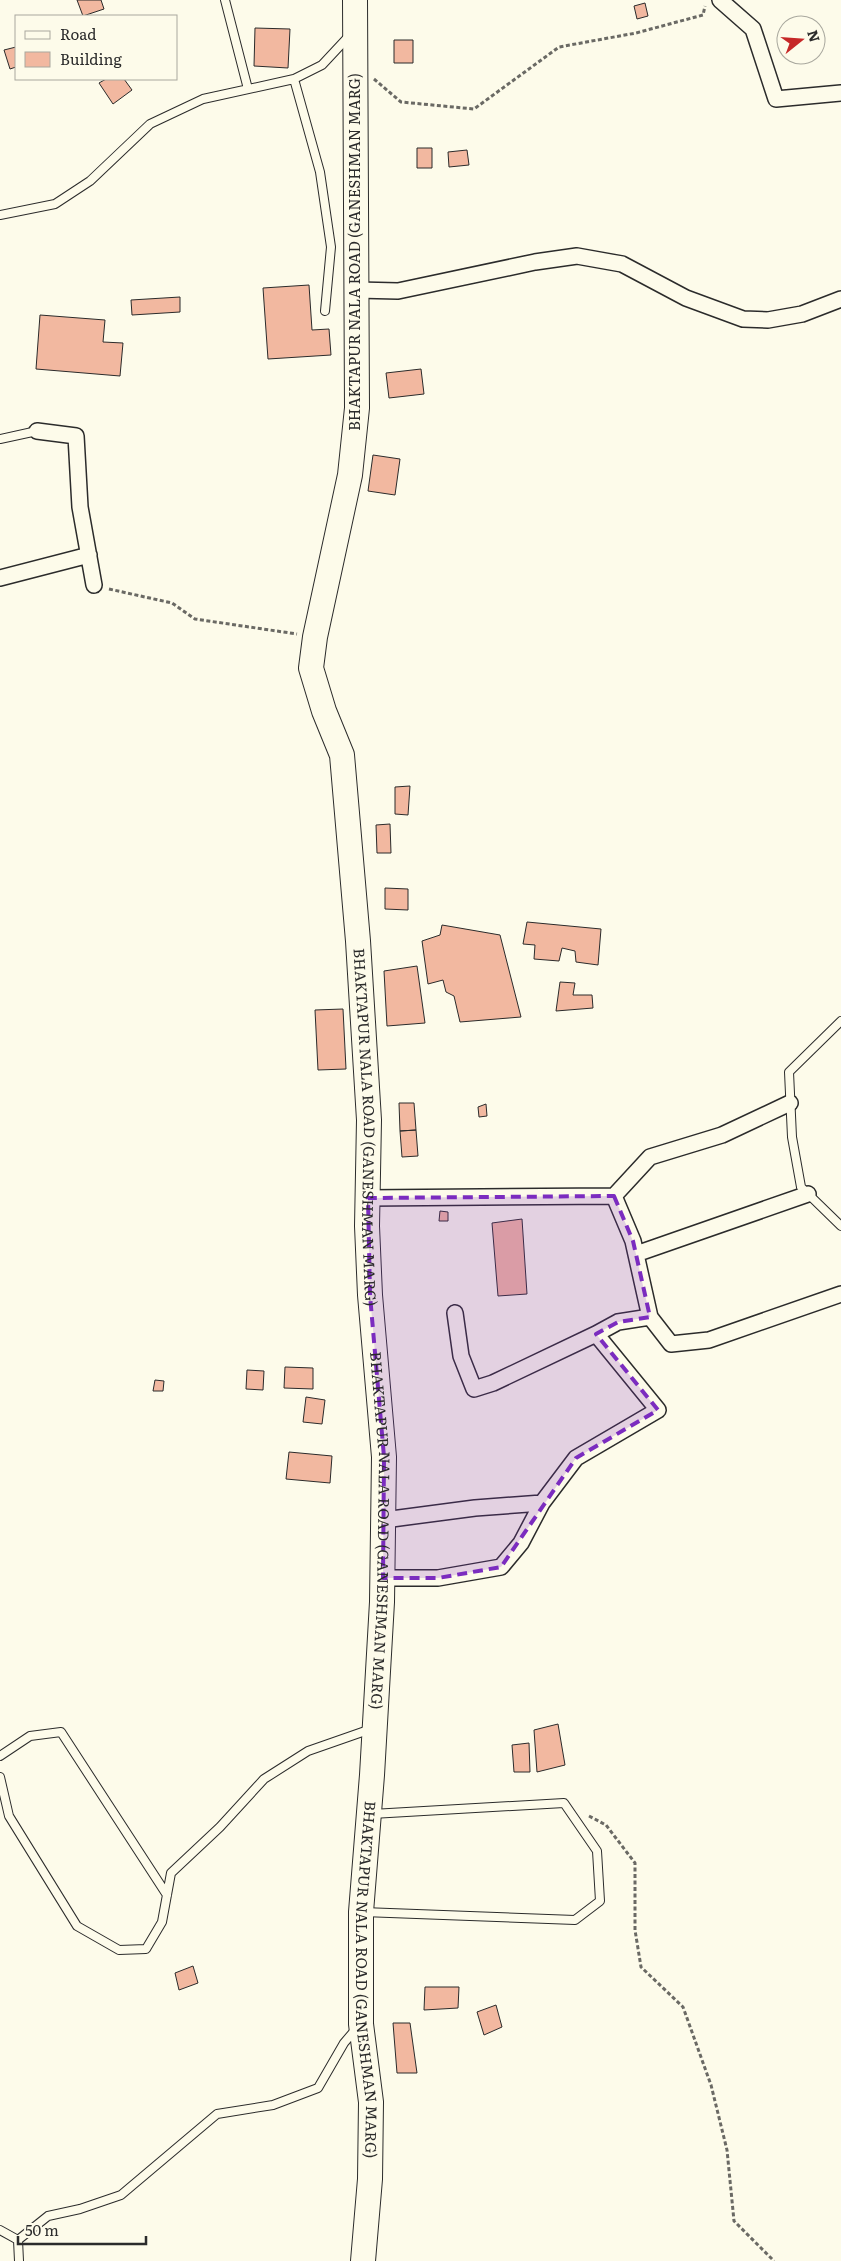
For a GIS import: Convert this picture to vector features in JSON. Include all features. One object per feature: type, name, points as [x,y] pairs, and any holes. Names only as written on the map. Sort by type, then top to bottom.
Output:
[{"type":"main road","name":"BHAKTAPUR NALA ROAD (GANESHMAN MARG)","points":[[355,0],[357,64],[358,408],[350,475],[315,637],[312,668],[324,711],[342,754],[358,941],[369,1120],[366,1226],[384,1457],[383,1578],[375,1728],[361,1912],[361,2024],[371,2102],[370,2179],[363,2261]]},
{"type":"street","points":[[720,0],[753,29],[776,99],[841,93]]},
{"type":"street","points":[[357,290],[398,291],[535,262],[577,256],[622,264],[686,298],[743,319],[768,320],[802,314],[841,299]]},
{"type":"street","points":[[37,431],[76,436],[80,507],[94,585]]},
{"type":"street","points":[[0,578],[89,555]]},
{"type":"street","points":[[368,1198],[614,1196],[650,1157],[722,1135],[790,1103]]},
{"type":"street","points":[[636,1254],[808,1194]]},
{"type":"street","points":[[614,1196],[633,1241],[650,1317],[671,1344],[709,1340],[841,1294]]},
{"type":"street","points":[[455,1313],[461,1356],[474,1389],[493,1384],[618,1322],[650,1317]]},
{"type":"street","points":[[383,1578],[438,1578],[501,1567],[521,1543],[542,1503],[576,1458],[658,1410],[596,1334]]},
{"type":"street","points":[[384,1520],[475,1508],[542,1503]]},
{"type":"lane","points":[[225,0],[248,89]]},
{"type":"lane","points":[[0,215],[54,204],[90,180],[150,124],[203,100],[294,79],[322,66],[356,28]]},
{"type":"lane","points":[[294,79],[320,172],[331,247],[325,311]]},
{"type":"lane","points":[[0,439],[37,431]]},
{"type":"lane","points":[[841,1021],[789,1072],[792,1137],[801,1187],[841,1226]]},
{"type":"lane","points":[[0,1778],[9,1816],[77,1926],[119,1950],[146,1949],[162,1922],[171,1873],[220,1826],[264,1779],[308,1751],[375,1728]]},
{"type":"lane","points":[[0,1756],[30,1736],[61,1732],[167,1895]]},
{"type":"lane","points":[[361,1912],[575,1920],[600,1901],[597,1851],[564,1803],[368,1814]]},
{"type":"lane","points":[[18,2240],[48,2216],[80,2209],[121,2195],[217,2114],[273,2105],[318,2088],[344,2043],[361,2024]]},
{"type":"lane","points":[[0,2230],[18,2240]]},
{"type":"lane","points":[[18,2240],[19,2261]]},
{"type":"path","points":[[357,64],[401,102],[474,109],[560,47],[636,33],[703,16],[706,0]]},
{"type":"path","points":[[94,585],[172,603],[195,619],[257,626],[315,637]]},
{"type":"path","points":[[564,1803],[606,1825],[635,1863],[635,1930],[641,1967],[683,2007],[711,2086],[722,2132],[726,2150],[734,2221],[774,2261]]},
{"type":"highlighted area","points":[[614,1196],[633,1241],[650,1317],[618,1322],[596,1334],[658,1410],[576,1458],[501,1567],[438,1578],[383,1578],[384,1457],[370,1295],[368,1198]]},
{"type":"building","points":[[77,0],[101,0],[104,9],[83,15]]},
{"type":"building","points":[[645,3],[648,16],[637,19],[634,6]]},
{"type":"building","points":[[255,28],[290,29],[288,68],[254,66]]},
{"type":"building","points":[[394,40],[413,40],[413,63],[394,63]]},
{"type":"building","points":[[15,47],[15,67],[10,69],[4,50]]},
{"type":"building","points":[[104,80],[125,80],[132,90],[113,104],[99,83]]},
{"type":"building","points":[[417,148],[432,148],[432,168],[417,168]]},
{"type":"building","points":[[467,150],[469,165],[449,167],[448,152]]},
{"type":"building","points":[[309,285],[312,330],[329,329],[331,355],[268,359],[263,288]]},
{"type":"building","points":[[180,297],[180,312],[132,315],[131,300]]},
{"type":"building","points":[[40,315],[105,320],[103,342],[123,343],[120,376],[36,369]]},
{"type":"building","points":[[421,369],[424,394],[389,398],[386,373]]},
{"type":"building","points":[[373,455],[400,459],[395,495],[368,491]]},
{"type":"building","points":[[410,786],[408,815],[395,814],[395,787]]},
{"type":"building","points":[[390,824],[391,853],[377,853],[376,825]]},
{"type":"building","points":[[385,888],[408,889],[408,910],[385,909]]},
{"type":"building","points":[[527,922],[601,929],[598,965],[576,962],[575,951],[562,948],[559,961],[534,959],[535,945],[523,944]]},
{"type":"building","points":[[442,925],[500,935],[521,1017],[460,1022],[454,996],[446,992],[443,980],[428,984],[422,941],[440,935]]},
{"type":"building","points":[[417,966],[425,1023],[387,1026],[384,971]]},
{"type":"building","points":[[560,982],[575,983],[573,995],[592,995],[593,1008],[556,1011]]},
{"type":"building","points":[[343,1009],[346,1069],[318,1070],[315,1010]]},
{"type":"building","points":[[399,1103],[414,1103],[416,1130],[400,1131]]},
{"type":"building","points":[[486,1104],[487,1116],[479,1117],[478,1107]]},
{"type":"building","points":[[416,1130],[418,1156],[402,1157],[400,1131]]},
{"type":"building","points":[[440,1211],[448,1212],[448,1221],[439,1221]]},
{"type":"building","points":[[522,1219],[527,1294],[498,1296],[492,1223]]},
{"type":"building","points":[[285,1367],[313,1368],[313,1389],[284,1388]]},
{"type":"building","points":[[247,1370],[264,1371],[263,1390],[246,1389]]},
{"type":"building","points":[[155,1380],[164,1381],[163,1391],[153,1391]]},
{"type":"building","points":[[306,1397],[325,1400],[322,1424],[303,1422]]},
{"type":"building","points":[[289,1452],[332,1456],[330,1483],[286,1479]]},
{"type":"building","points":[[558,1724],[565,1765],[537,1772],[534,1730]]},
{"type":"building","points":[[529,1743],[530,1772],[514,1772],[512,1745]]},
{"type":"building","points":[[193,1966],[198,1983],[179,1990],[175,1973]]},
{"type":"building","points":[[425,1987],[459,1987],[458,2008],[424,2010]]},
{"type":"building","points":[[496,2005],[502,2027],[484,2035],[477,2012]]},
{"type":"building","points":[[393,2023],[410,2023],[417,2073],[397,2073]]}]
